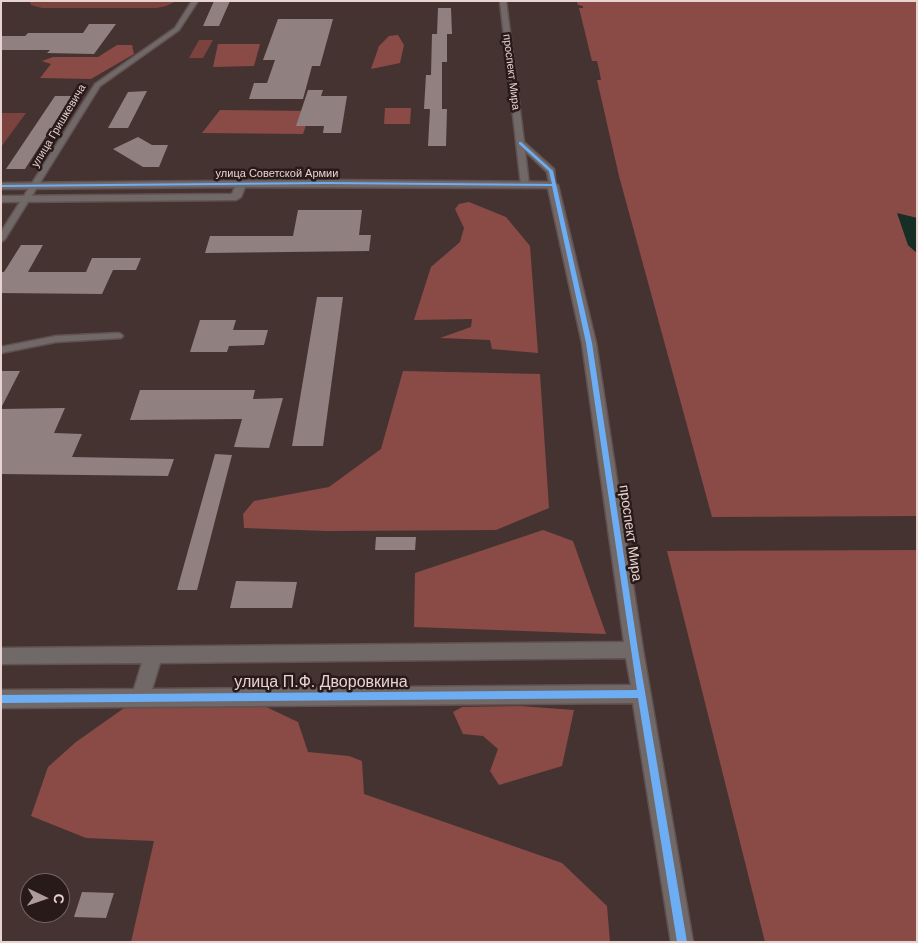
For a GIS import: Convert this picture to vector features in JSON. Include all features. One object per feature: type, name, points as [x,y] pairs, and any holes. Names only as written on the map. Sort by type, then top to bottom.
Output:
[{"type":"street","name":"улица Гришкевича","points":[[1,239],[28,199],[97,84],[177,29],[187,17],[195,1]]},
{"type":"street","name":"проспект Мира","points":[[503,1],[525,185]]},
{"type":"street","name":"проспект Мира","points":[[520,142],[551,171],[589,343],[634,650],[682,942]]},
{"type":"street","name":"улица Советской Армии","points":[[1,200],[236,197],[241,184]]},
{"type":"street","name":"улица Советской Армии","points":[[1,186],[241,184],[553,185]]},
{"type":"street","points":[[1,350],[56,338],[118,336]]},
{"type":"street","name":"улица П.Ф. Дворовкина","points":[[1,656],[634,650]]},
{"type":"street","points":[[140,698],[153,655]]},
{"type":"street","name":"улица П.Ф. Дворовкина","points":[[1,699],[641,694]]},
{"type":"shaded area","points":[[176,1],[157,8],[42,8],[31,5],[30,2]]},
{"type":"shaded area","points":[[917,1],[917,218],[898,214],[908,245],[917,253],[917,516],[712,517],[619,176],[597,80],[601,80],[599,69],[597,61],[592,61],[579,8],[583,8],[583,6],[578,5],[577,2]]},
{"type":"shaded area","points":[[398,35],[404,45],[400,63],[371,69],[379,46],[389,36]]},
{"type":"shaded area","points":[[199,40],[213,40],[203,58],[189,58]]},
{"type":"shaded area","points":[[218,44],[260,44],[254,66],[213,67]]},
{"type":"shaded area","points":[[117,45],[132,45],[134,54],[91,79],[40,78],[51,64],[42,61],[53,57],[98,57]]},
{"type":"shaded area","points":[[385,108],[411,108],[410,124],[384,124]]},
{"type":"shaded area","points":[[220,110],[311,111],[303,134],[202,133]]},
{"type":"shaded area","points":[[1,113],[26,113],[1,147]]},
{"type":"shaded area","points":[[469,202],[506,217],[530,246],[538,353],[492,349],[490,340],[440,338],[471,327],[472,319],[414,320],[431,267],[460,242],[464,228],[455,209],[459,204]]},
{"type":"shaded area","points":[[897,213],[917,218],[917,253],[908,245]]},
{"type":"shaded area","points":[[403,371],[540,374],[549,508],[496,530],[327,531],[244,528],[243,514],[254,501],[329,487],[381,449]]},
{"type":"shaded area","points":[[543,530],[573,541],[606,634],[414,627],[415,573]]},
{"type":"shaded area","points":[[917,550],[917,942],[765,942],[667,551]]},
{"type":"shaded area","points":[[262,705],[298,722],[308,752],[349,756],[362,761],[364,794],[562,863],[607,906],[610,942],[131,942],[154,841],[86,838],[31,816],[48,767],[76,742],[127,706]]},
{"type":"shaded area","points":[[520,706],[574,710],[562,766],[499,785],[490,771],[498,749],[483,736],[463,734],[453,712],[462,707]]},
{"type":"building","points":[[214,1],[230,1],[219,26],[203,26]]},
{"type":"building","points":[[438,8],[451,8],[452,34],[437,34]]},
{"type":"building","points":[[278,19],[333,19],[320,66],[312,66],[303,99],[249,99],[254,83],[267,83],[275,60],[263,60]]},
{"type":"building","points":[[89,24],[116,24],[94,54],[47,53],[50,50],[1,50],[1,36],[25,36],[28,33],[83,33]]},
{"type":"building","points":[[432,34],[447,34],[447,62],[442,62],[442,109],[447,109],[446,146],[428,146],[430,109],[424,109],[426,75],[431,75]]},
{"type":"building","points":[[308,90],[323,90],[321,96],[347,96],[341,133],[323,133],[324,126],[296,126]]},
{"type":"building","points":[[147,91],[128,128],[108,128],[128,92]]},
{"type":"building","points":[[55,96],[72,96],[25,169],[6,169]]},
{"type":"building","points":[[138,137],[152,145],[168,145],[159,167],[143,167],[113,149]]},
{"type":"building","points":[[298,210],[362,210],[359,235],[371,235],[369,251],[205,253],[210,236],[293,236]]},
{"type":"building","points":[[21,245],[43,245],[28,272],[86,272],[92,258],[141,258],[136,270],[113,270],[102,294],[1,293],[1,272],[4,272]]},
{"type":"building","points":[[317,297],[343,297],[323,446],[292,446]]},
{"type":"building","points":[[200,320],[236,320],[233,330],[268,330],[264,345],[229,346],[227,352],[190,352]]},
{"type":"building","points":[[1,371],[20,371],[1,408]]},
{"type":"building","points":[[140,390],[255,390],[253,399],[283,398],[269,448],[234,447],[242,419],[130,420]]},
{"type":"building","points":[[65,408],[54,433],[82,434],[72,457],[174,459],[168,476],[1,474],[1,409]]},
{"type":"building","points":[[215,454],[232,455],[197,590],[177,590]]},
{"type":"building","points":[[376,537],[416,537],[415,550],[375,550]]},
{"type":"building","points":[[236,581],[297,582],[292,608],[230,608]]},
{"type":"building","points":[[82,892],[114,893],[106,918],[74,917]]},
{"type":"cycle path","points":[[520,143],[551,171],[589,343],[634,650],[682,942]]},
{"type":"cycle path","points":[[1,186],[327,183],[553,185]]},
{"type":"cycle path","points":[[1,699],[641,694]]}]
